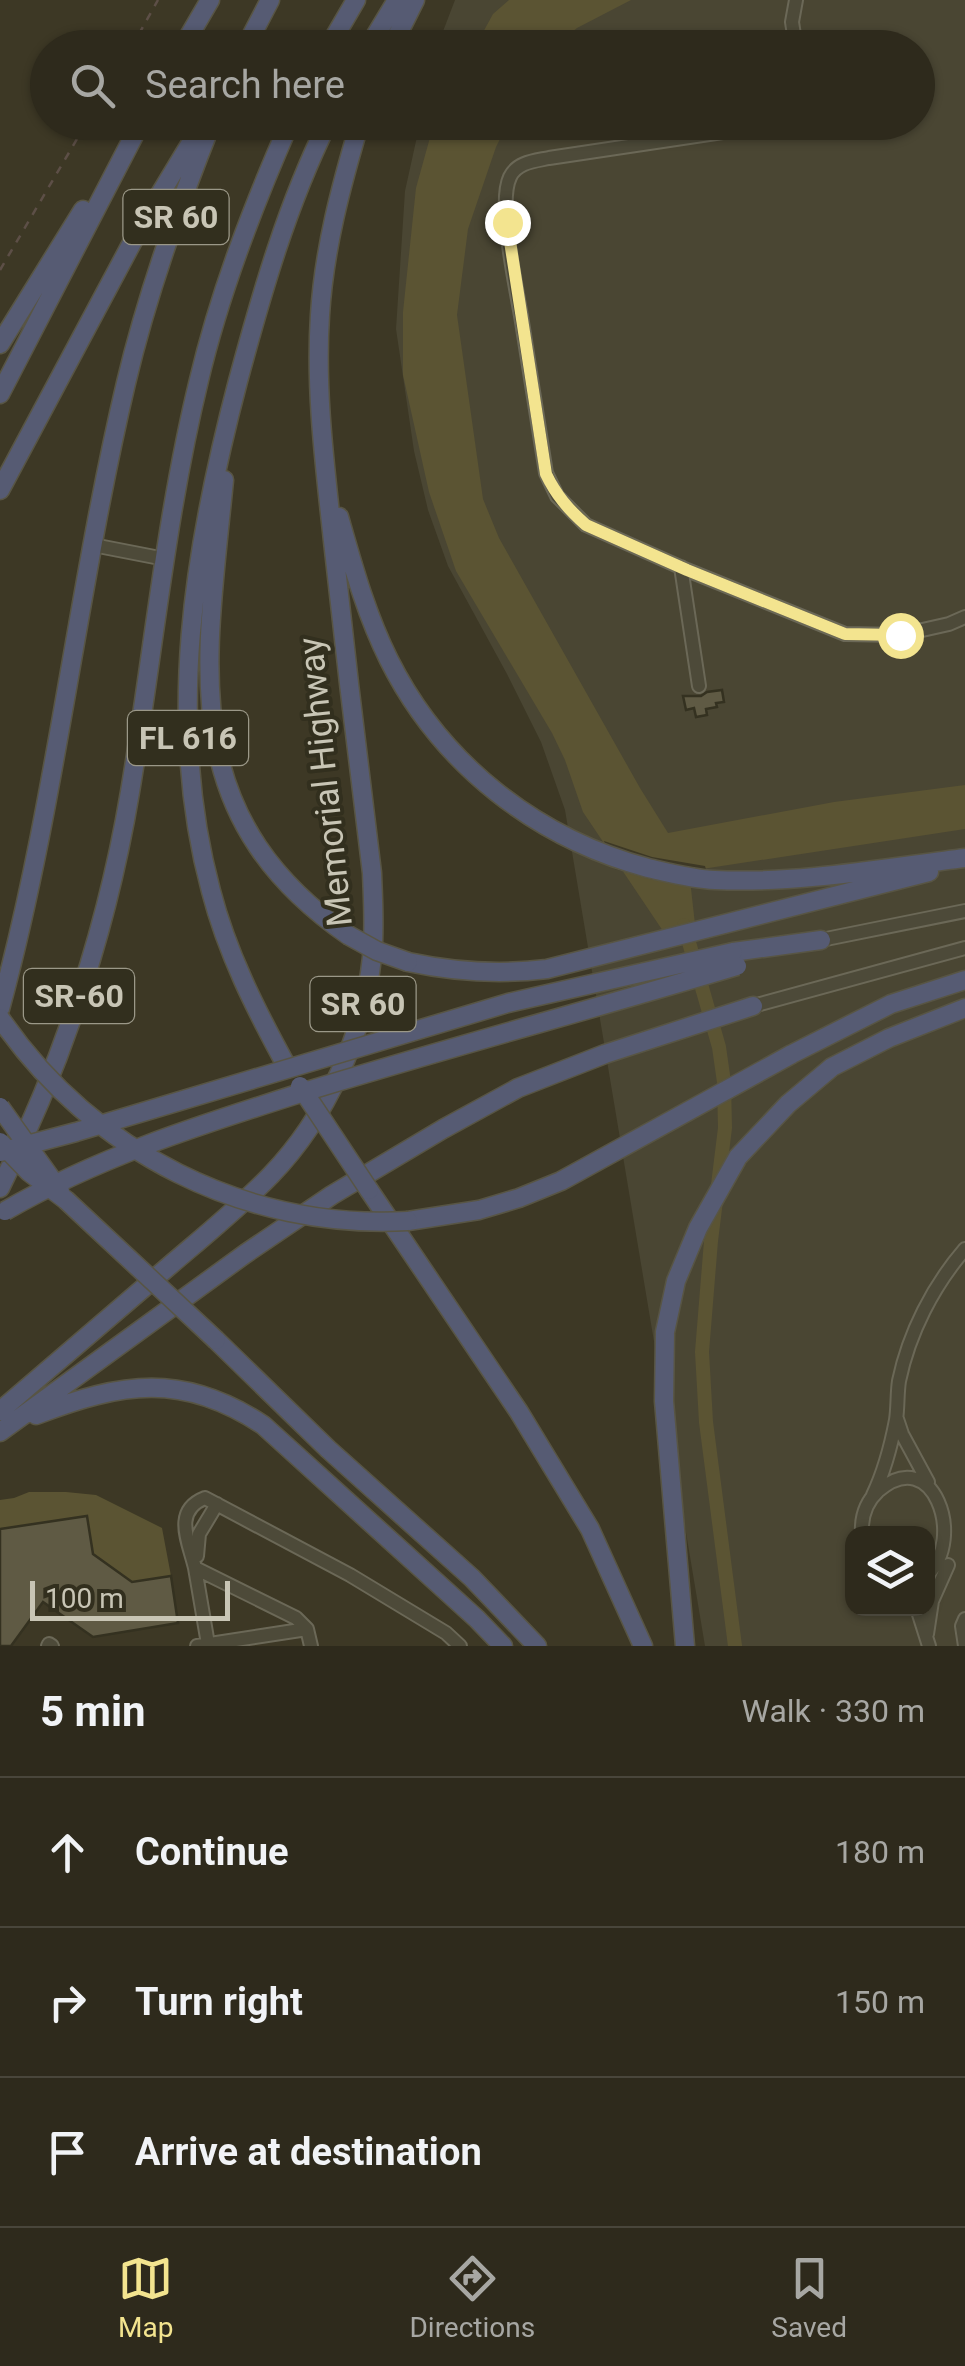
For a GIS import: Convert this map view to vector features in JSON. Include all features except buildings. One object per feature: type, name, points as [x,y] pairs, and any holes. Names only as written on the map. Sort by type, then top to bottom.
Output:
[{"type":"highway","points":[[192,30],[210,0]]},
{"type":"highway","points":[[254,30],[270,0]]},
{"type":"highway","points":[[338,30],[356,0]]},
{"type":"highway","points":[[379,30],[397,0]]},
{"type":"highway","points":[[400,30],[415,0]]},
{"type":"highway","points":[[0,394],[132,140]]},
{"type":"highway","points":[[0,490],[134,238],[192,140]]},
{"type":"highway","name":"SR 60","points":[[0,1009],[37,851],[119,415],[144,313],[205,140]]},
{"type":"highway","name":"SR-60","points":[[0,1188],[29,1128],[68,1028],[104,912],[130,795],[183,452],[208,345],[244,231],[282,140]]},
{"type":"highway","name":"FL 616","points":[[319,140],[260,300],[212,488],[195,585],[188,662],[188,745],[194,814],[211,892],[254,1007],[286,1066],[519,1412],[580,1512],[644,1646]]},
{"type":"highway","name":"Memorial Highway","points":[[1,1424],[273,1173],[326,1099],[352,1044],[365,998],[372,959],[372,872],[323,452],[318,344],[323,277],[340,188],[355,140]]},
{"type":"highway","points":[[0,344],[96,190],[122,158]]},
{"type":"highway","points":[[234,397],[212,608],[210,690],[215,747],[235,808],[269,864],[300,899],[348,935],[377,951],[443,970],[547,970],[965,860]]},
{"type":"highway","points":[[323,452],[353,566],[390,664],[420,712],[458,758],[510,803],[549,830],[610,856],[660,871],[711,880],[776,880],[965,860]]},
{"type":"highway","points":[[0,1152],[508,1004],[822,940]]},
{"type":"highway","points":[[0,1214],[82,1170],[196,1126],[735,959]]},
{"type":"highway","points":[[0,1018],[39,1069],[68,1098],[113,1136],[158,1164],[230,1198],[321,1218],[380,1222],[478,1210],[547,1187],[891,1004],[965,980]]},
{"type":"highway","points":[[1,1424],[332,1195],[518,1088],[605,1054],[753,1006]]},
{"type":"highway","points":[[685,1646],[664,1401],[665,1358],[676,1281],[698,1228],[738,1157],[788,1104],[832,1067],[965,1008]]},
{"type":"highway","points":[[0,1107],[66,1200]]},
{"type":"highway","points":[[0,1142],[472,1578],[537,1646]]},
{"type":"highway","points":[[1,1424],[116,1390],[171,1388],[223,1401],[263,1424],[503,1646]]},
{"type":"street","points":[[793,30],[796,0]]},
{"type":"street","points":[[673,140],[532,162],[517,168],[507,186],[509,240],[546,474],[557,496],[586,525],[845,634],[900,635],[965,618]]},
{"type":"street","points":[[93,545],[166,559]]},
{"type":"street","points":[[681,567],[699,686]]},
{"type":"street","points":[[822,940],[965,911]]},
{"type":"street","points":[[753,1006],[965,948]]},
{"type":"street","points":[[863,1526],[864,1510],[882,1476],[896,1418],[898,1385],[914,1334],[941,1281],[965,1248]]},
{"type":"street","points":[[896,1418],[928,1482]]},
{"type":"street","points":[[874,1495],[887,1484],[920,1479],[946,1492],[956,1508]]},
{"type":"street","points":[[195,1568],[199,1534],[211,1501]]},
{"type":"street","points":[[308,1629],[202,1645],[195,1568],[185,1524],[193,1503],[211,1501],[350,1575],[446,1633],[460,1646]]},
{"type":"street","points":[[928,1640],[932,1601],[959,1539]]},
{"type":"street","points":[[935,1569],[952,1557]]},
{"type":"street","points":[[195,1568],[296,1618],[308,1629],[311,1646]]},
{"type":"street","points":[[920,1616],[928,1640]]},
{"type":"street","points":[[965,1619],[965,1646]]},
{"type":"path","points":[[141,30],[158,0]]},
{"type":"path","points":[[0,270],[76,140]]},
{"type":"shaded area","points":[[455,0],[965,0],[965,1646],[705,1646],[565,810],[541,742],[448,566],[428,510],[414,451],[396,329],[405,191],[416,140],[935,140],[935,30],[444,30]]},
{"type":"shaded area","points":[[509,0],[631,0],[575,30],[484,30],[493,14]]},
{"type":"shaded area","points":[[429,140],[500,140],[468,229],[457,315],[483,499],[499,538],[668,833],[834,802],[965,785],[965,829],[689,871],[696,933],[663,931],[583,812],[552,733],[456,571],[429,492],[403,375],[403,312],[416,188]]},
{"type":"shaded area","points":[[29,1492],[96,1495],[162,1528],[171,1576],[132,1582],[93,1554],[87,1516],[0,1529],[0,1500]]},
{"type":"pier","points":[[604,841],[652,857],[705,866],[707,873],[695,886],[615,869]]},
{"type":"waterway","points":[[684,925],[719,1047],[724,1082],[725,1128],[702,1352],[706,1422],[735,1646]]},
{"type":"route","points":[[507,222],[546,474],[570,511],[586,525],[845,634],[900,635]]}]
